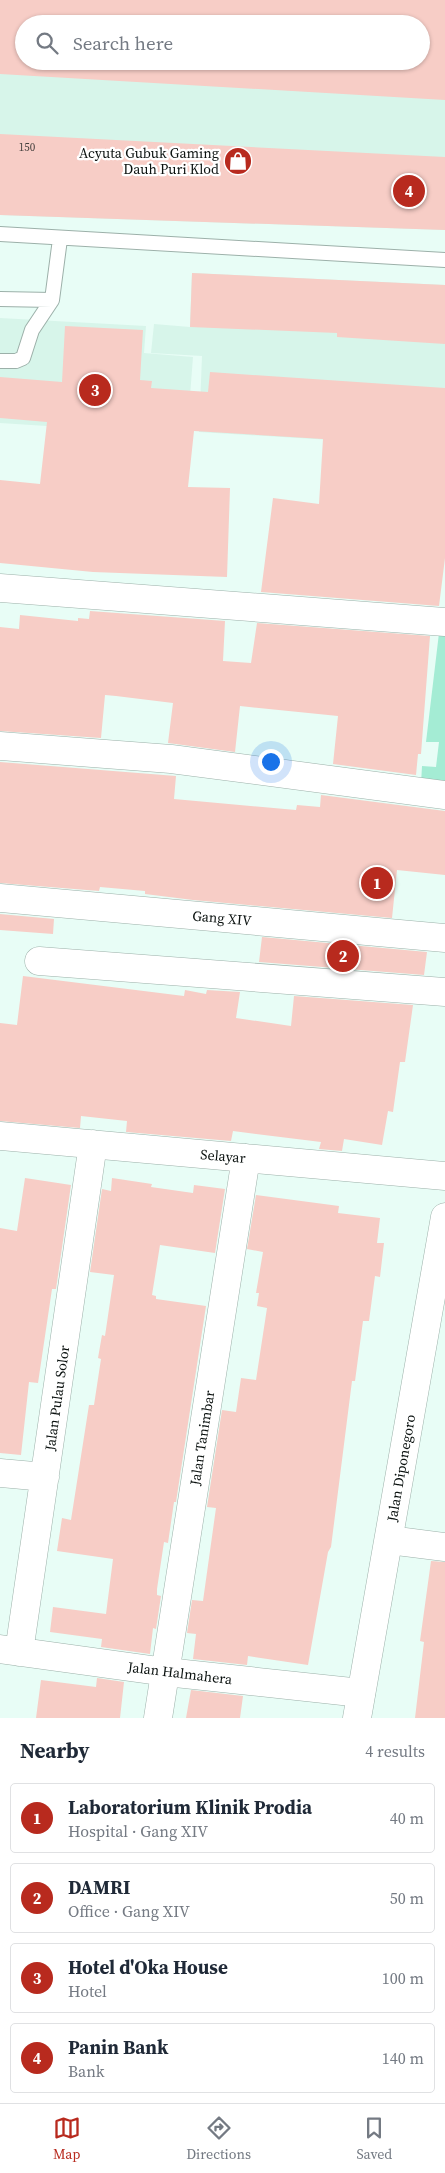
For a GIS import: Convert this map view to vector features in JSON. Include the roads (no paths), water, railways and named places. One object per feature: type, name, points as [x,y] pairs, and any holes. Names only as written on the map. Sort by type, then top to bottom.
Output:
[{"type":"street","points":[[0,588],[445,622]]},
{"type":"street","points":[[0,746],[171,759],[445,795]]},
{"type":"street","name":"Gang XIV","points":[[0,898],[445,938]]},
{"type":"street","points":[[39,960],[445,992]]},
{"type":"street","name":"Selayar","points":[[0,1136],[445,1176]]},
{"type":"street","name":"Jalan Pulau Solor","points":[[10,1650],[45,1478],[93,1144]]},
{"type":"street","name":"Jalan Tanimbar","points":[[158,1718],[246,1158]]},
{"type":"street","name":"Jalan Diponegoro","points":[[359,1706],[442,1247],[445,1217]]},
{"type":"street","points":[[0,1473],[45,1478]]},
{"type":"street","points":[[389,1540],[445,1547]]},
{"type":"street","name":"Jalan Halmahera","points":[[10,1650],[166,1672],[359,1706]]},
{"type":"lane","points":[[0,234],[445,260]]},
{"type":"lane","points":[[0,361],[16,362],[22,358],[32,330],[52,300],[60,239]]},
{"type":"lane","points":[[0,299],[52,300]]},
{"type":"place","name":"Acyuta Gubuk Gaming Dauh Puri Klod","points":[[238,161]]},
{"type":"place","name":"Panin Bank","points":[[409,191]]},
{"type":"place","name":"Hotel d'Oka House","points":[[95,390]]},
{"type":"place","name":"Laboratorium Klinik Prodia","points":[[377,883]]},
{"type":"place","name":"DAMRI","points":[[343,956]]}]
